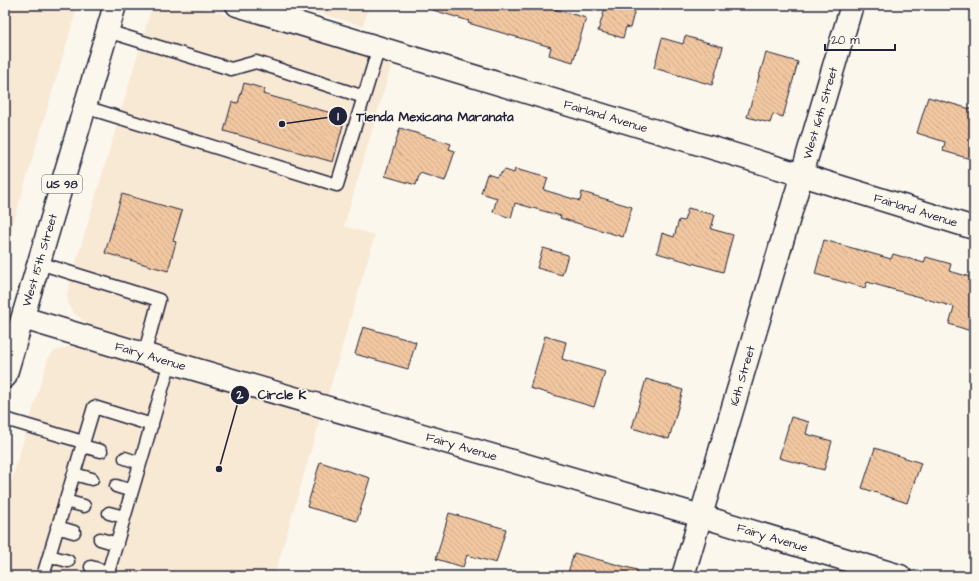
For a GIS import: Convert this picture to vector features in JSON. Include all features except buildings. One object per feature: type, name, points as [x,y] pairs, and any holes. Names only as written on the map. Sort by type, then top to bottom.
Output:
[{"type":"main road","name":"West 15th Street","points":[[5,377],[115,5]]},
{"type":"main road","name":"Fairland Avenue","points":[[237,5],[287,12],[380,47],[974,228]]},
{"type":"main road","name":"West 16th Street","points":[[802,175],[852,5]]},
{"type":"main road","name":"16th Street","points":[[684,576],[802,175]]},
{"type":"main road","name":"Fairy Avenue","points":[[23,318],[701,516],[900,576]]},
{"type":"lane","points":[[108,31],[231,69],[256,62],[364,97]]},
{"type":"lane","points":[[85,107],[337,186],[380,47]]},
{"type":"lane","points":[[39,263],[159,300],[144,354]]},
{"type":"lane","points":[[91,567],[108,574],[170,362]]},
{"type":"lane","points":[[43,576],[94,407],[152,425]]},
{"type":"lane","points":[[5,419],[101,451]]},
{"type":"lane","points":[[125,458],[140,463]]},
{"type":"lane","points":[[74,474],[92,479]]},
{"type":"lane","points":[[116,486],[132,490]]},
{"type":"lane","points":[[66,501],[84,506]]},
{"type":"lane","points":[[109,513],[124,517]]},
{"type":"lane","points":[[58,527],[74,532]]},
{"type":"lane","points":[[100,539],[117,544]]},
{"type":"lane","points":[[49,556],[68,561]]},
{"type":"shaded area","points":[[5,5],[78,5],[5,251]]},
{"type":"shaded area","points":[[159,5],[192,5],[392,63],[344,226],[375,235],[327,398],[92,325],[85,322],[73,312],[68,302],[67,293],[150,13],[152,9]]},
{"type":"shaded area","points":[[291,5],[369,5],[363,26]]},
{"type":"shaded area","points":[[67,347],[80,347],[321,416],[275,574],[279,576],[5,576],[5,502],[48,359],[54,351]]},
{"type":"place","name":"Tienda Mexicana Maranata","points":[[282,124]]},
{"type":"place","name":"Circle K","points":[[219,469]]}]
